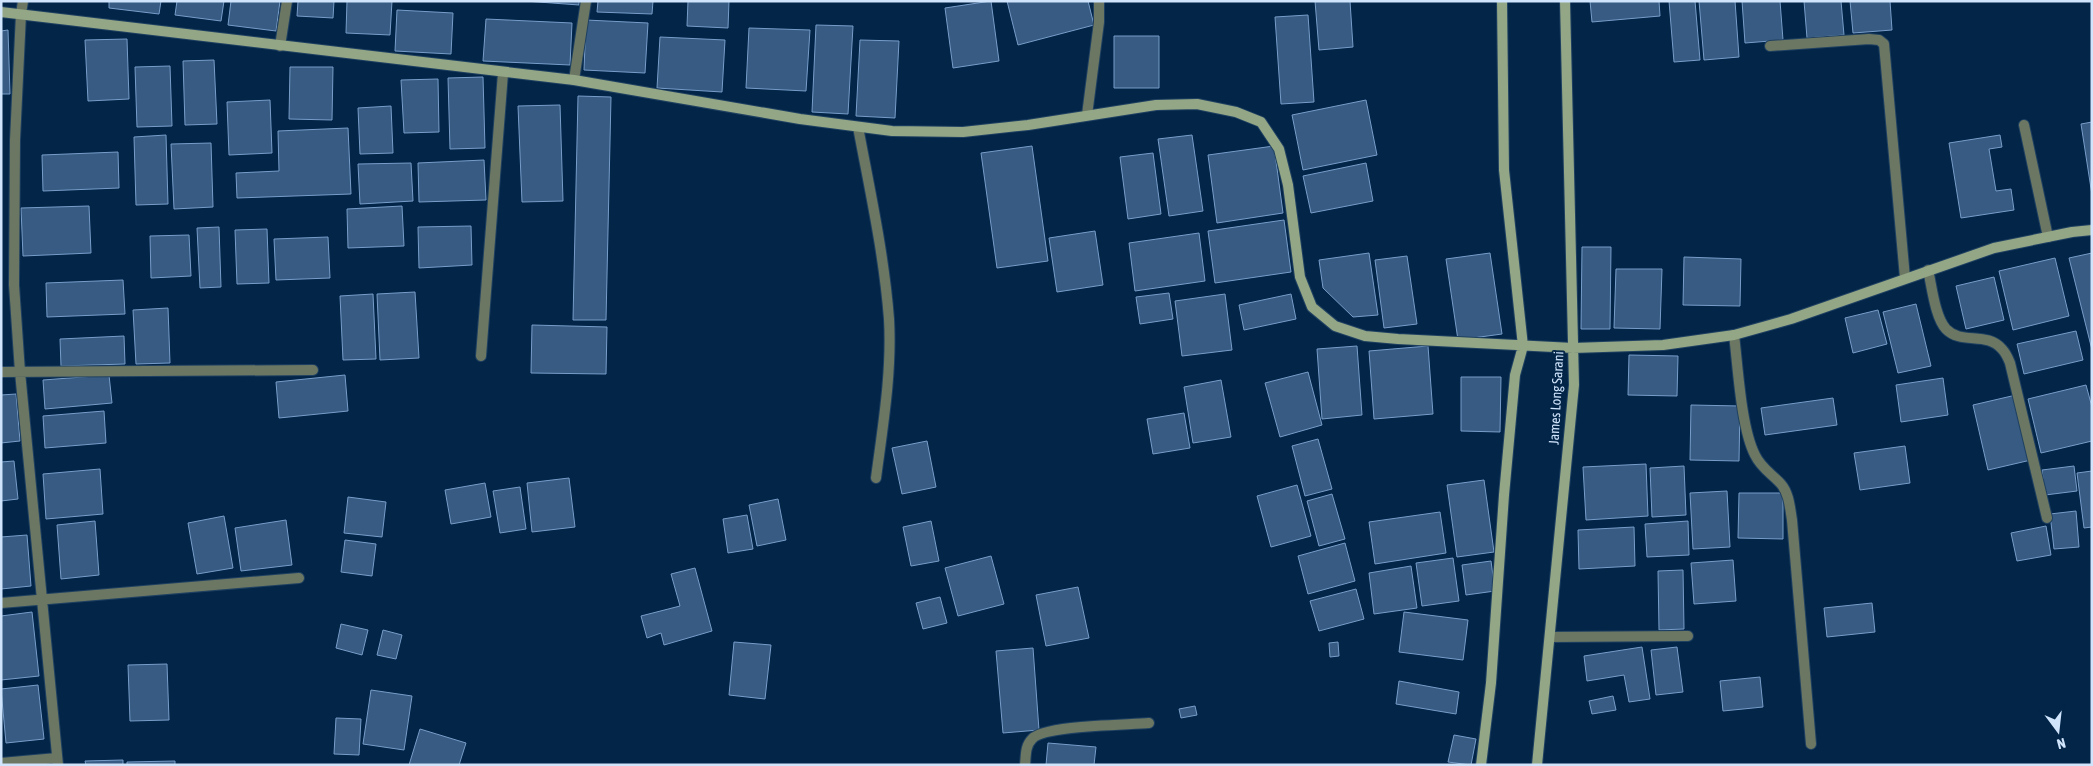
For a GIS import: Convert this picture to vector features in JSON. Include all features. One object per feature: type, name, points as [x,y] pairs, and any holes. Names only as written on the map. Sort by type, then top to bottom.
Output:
[{"type":"street","points":[[1,762],[58,761],[20,372],[14,285],[15,140],[23,1]]},
{"type":"street","points":[[280,46],[286,1]]},
{"type":"street","points":[[574,80],[586,1]]},
{"type":"street","points":[[1088,115],[1099,22],[1099,1]]},
{"type":"street","points":[[1481,765],[1491,683],[1515,375],[1523,346],[1504,170],[1502,1]]},
{"type":"street","name":"James Long Sarani","points":[[1537,765],[1574,385],[1565,1]]},
{"type":"street","points":[[1,12],[574,80],[656,96],[892,132],[963,132],[1028,125],[1156,105],[1197,104],[1236,112],[1260,122],[1279,149],[1288,185],[1300,277],[1312,307],[1335,326],[1365,336],[1573,348],[1663,345],[1734,335],[1791,319],[1994,248],[2092,230]]},
{"type":"street","points":[[1770,46],[1869,38],[1879,40],[1884,44],[1905,278]]},
{"type":"street","points":[[481,356],[503,73]]},
{"type":"street","points":[[2024,125],[2048,237]]},
{"type":"street","points":[[858,127],[881,254],[889,320],[888,380],[876,478]]},
{"type":"street","points":[[1928,270],[1939,317],[1946,329],[1956,336],[1991,340],[2002,349],[2010,362],[2047,518]]},
{"type":"street","points":[[1734,335],[1747,430],[1752,447],[1766,471],[1781,484],[1789,500],[1810,744]]},
{"type":"street","points":[[1,372],[313,370]]},
{"type":"street","points":[[1,603],[299,578]]},
{"type":"street","points":[[1550,637],[1688,636]]},
{"type":"street","points":[[1025,765],[1026,750],[1032,738],[1044,732],[1061,729],[1150,723]]},
{"type":"building","points":[[109,1],[161,1],[159,14],[109,8]]},
{"type":"building","points":[[177,1],[224,1],[221,21],[175,15]]},
{"type":"building","points":[[231,1],[280,1],[276,31],[228,25]]},
{"type":"building","points":[[298,1],[334,1],[333,18],[297,16]]},
{"type":"building","points":[[347,1],[392,1],[390,35],[346,33]]},
{"type":"building","points":[[525,1],[579,1],[579,5]]},
{"type":"building","points":[[598,1],[653,1],[652,14],[597,12]]},
{"type":"building","points":[[688,1],[729,1],[728,28],[687,26]]},
{"type":"building","points":[[991,1],[999,61],[953,68],[945,8]]},
{"type":"building","points":[[1007,1],[1088,1],[1094,25],[1018,45]]},
{"type":"building","points":[[1315,1],[1350,1],[1353,47],[1319,50]]},
{"type":"building","points":[[1590,1],[1659,1],[1660,16],[1592,22]]},
{"type":"building","points":[[1669,1],[1695,1],[1700,60],[1674,62]]},
{"type":"building","points":[[1699,1],[1735,1],[1739,57],[1704,60]]},
{"type":"building","points":[[1742,1],[1780,1],[1783,40],[1745,43]]},
{"type":"building","points":[[1804,1],[1841,1],[1844,35],[1807,38]]},
{"type":"building","points":[[1850,1],[1890,1],[1892,30],[1853,33]]},
{"type":"building","points":[[397,10],[453,13],[451,54],[395,51]]},
{"type":"building","points":[[1308,15],[1314,102],[1281,104],[1275,17]]},
{"type":"building","points":[[486,19],[572,23],[570,65],[483,61]]},
{"type":"building","points":[[586,20],[648,23],[645,73],[584,70]]},
{"type":"building","points":[[816,25],[853,26],[848,114],[812,112]]},
{"type":"building","points":[[749,28],[810,30],[806,91],[746,88]]},
{"type":"building","points":[[8,30],[10,94],[1,94],[1,31]]},
{"type":"building","points":[[1114,36],[1159,36],[1159,88],[1114,88]]},
{"type":"building","points":[[660,37],[725,40],[722,92],[657,88]]},
{"type":"building","points":[[127,39],[129,99],[88,101],[85,40]]},
{"type":"building","points":[[860,40],[899,41],[895,118],[856,116]]},
{"type":"building","points":[[214,60],[217,124],[185,125],[183,61]]},
{"type":"building","points":[[170,66],[172,126],[137,127],[135,67]]},
{"type":"building","points":[[290,67],[333,67],[332,120],[289,119]]},
{"type":"building","points":[[483,77],[485,148],[450,149],[448,78]]},
{"type":"building","points":[[438,79],[439,132],[404,133],[401,80]]},
{"type":"building","points":[[578,96],[611,97],[606,320],[573,320]]},
{"type":"building","points":[[270,100],[272,153],[229,155],[227,102]]},
{"type":"building","points":[[1366,100],[1377,155],[1303,170],[1292,115]]},
{"type":"building","points":[[560,105],[563,201],[522,202],[518,106]]},
{"type":"building","points":[[391,106],[393,153],[360,154],[358,108]]},
{"type":"building","points":[[2092,122],[2092,195],[2081,124]]},
{"type":"building","points":[[348,128],[351,194],[237,198],[236,173],[279,171],[278,131]]},
{"type":"building","points":[[166,135],[168,204],[136,205],[134,137]]},
{"type":"building","points":[[1192,135],[1203,211],[1169,216],[1158,139]]},
{"type":"building","points":[[2000,135],[2002,147],[1989,149],[1996,191],[2011,189],[2014,210],[1961,218],[1949,143]]},
{"type":"building","points":[[211,143],[213,207],[174,209],[171,144]]},
{"type":"building","points":[[1032,146],[1048,261],[997,268],[981,153]]},
{"type":"building","points":[[1274,146],[1283,213],[1217,223],[1208,155]]},
{"type":"building","points":[[118,152],[119,188],[43,191],[42,155]]},
{"type":"building","points":[[1153,153],[1161,214],[1128,219],[1120,157]]},
{"type":"building","points":[[484,160],[486,200],[419,202],[418,163]]},
{"type":"building","points":[[411,163],[413,201],[360,204],[358,164]]},
{"type":"building","points":[[1366,163],[1373,201],[1311,213],[1303,176]]},
{"type":"building","points":[[89,206],[91,253],[23,256],[21,208]]},
{"type":"building","points":[[402,206],[404,246],[348,248],[347,209]]},
{"type":"building","points":[[1284,220],[1291,272],[1215,283],[1208,231]]},
{"type":"building","points":[[471,226],[472,265],[419,268],[418,227]]},
{"type":"building","points":[[219,227],[221,287],[200,288],[197,228]]},
{"type":"building","points":[[267,229],[269,283],[237,284],[235,230]]},
{"type":"building","points":[[1095,231],[1103,285],[1057,292],[1049,238]]},
{"type":"building","points":[[1199,233],[1205,281],[1135,291],[1129,243]]},
{"type":"building","points":[[189,235],[191,276],[151,278],[150,236]]},
{"type":"building","points":[[328,237],[330,278],[276,280],[274,239]]},
{"type":"building","points":[[1582,247],[1611,247],[1610,329],[1581,329]]},
{"type":"building","points":[[1369,253],[1378,315],[1353,317],[1323,288],[1319,260]]},
{"type":"building","points":[[1490,253],[1502,334],[1458,340],[1446,259]]},
{"type":"building","points":[[2092,253],[2092,350],[2069,258]]},
{"type":"building","points":[[1407,256],[1417,324],[1384,328],[1375,260]]},
{"type":"building","points":[[1684,257],[1741,259],[1740,306],[1683,305]]},
{"type":"building","points":[[2055,258],[2069,316],[2013,330],[1999,271]]},
{"type":"building","points":[[1616,269],[1662,269],[1660,329],[1614,328]]},
{"type":"building","points":[[1994,277],[2004,320],[1966,329],[1956,286]]},
{"type":"building","points":[[123,280],[125,314],[47,317],[46,283]]},
{"type":"building","points":[[415,292],[419,358],[380,360],[377,294]]},
{"type":"building","points":[[1169,293],[1173,319],[1140,324],[1136,297]]},
{"type":"building","points":[[373,294],[376,359],[343,360],[340,296]]},
{"type":"building","points":[[1225,294],[1232,350],[1182,356],[1175,301]]},
{"type":"building","points":[[1291,294],[1296,319],[1244,330],[1239,305]]},
{"type":"building","points":[[1916,304],[1931,366],[1898,373],[1883,312]]},
{"type":"building","points":[[168,308],[170,363],[136,364],[133,310]]},
{"type":"building","points":[[1878,310],[1887,344],[1853,353],[1845,318]]},
{"type":"building","points":[[532,325],[607,327],[606,374],[531,373]]},
{"type":"building","points":[[2076,331],[2083,360],[2024,374],[2017,344]]},
{"type":"building","points":[[124,336],[125,364],[61,366],[60,339]]},
{"type":"building","points":[[1357,346],[1362,415],[1322,419],[1317,349]]},
{"type":"building","points":[[1428,346],[1433,414],[1374,419],[1369,351]]},
{"type":"building","points":[[1629,355],[1678,356],[1677,396],[1628,395]]},
{"type":"building","points":[[1308,372],[1322,425],[1280,437],[1265,383]]},
{"type":"building","points":[[109,375],[112,403],[45,409],[43,380]]},
{"type":"building","points":[[345,375],[348,411],[279,418],[276,382]]},
{"type":"building","points":[[1461,377],[1501,377],[1500,432],[1461,431]]},
{"type":"building","points":[[1943,378],[1948,415],[1901,422],[1896,385]]},
{"type":"building","points":[[1221,380],[1231,437],[1193,443],[1184,387]]},
{"type":"building","points":[[2086,385],[2092,407],[2092,441],[2041,453],[2028,399]]},
{"type":"building","points":[[16,394],[20,441],[1,443],[1,395]]},
{"type":"building","points":[[2016,395],[2031,460],[1988,470],[1973,405]]},
{"type":"building","points":[[1833,398],[1837,425],[1765,435],[1761,408]]},
{"type":"building","points":[[1691,405],[1740,406],[1739,461],[1690,460]]},
{"type":"building","points":[[104,411],[106,443],[45,448],[43,416]]},
{"type":"building","points":[[1184,413],[1190,448],[1153,454],[1147,419]]},
{"type":"building","points":[[1318,439],[1332,489],[1305,496],[1292,446]]},
{"type":"building","points":[[927,441],[936,487],[902,494],[892,448]]},
{"type":"building","points":[[1905,446],[1910,483],[1860,490],[1854,453]]},
{"type":"building","points":[[14,461],[18,499],[1,501],[1,462]]},
{"type":"building","points":[[1646,464],[1648,516],[1586,520],[1583,467]]},
{"type":"building","points":[[1684,466],[1686,515],[1652,517],[1650,468]]},
{"type":"building","points":[[2074,466],[2077,491],[2045,495],[2042,470]]},
{"type":"building","points":[[100,469],[103,514],[46,519],[43,474]]},
{"type":"building","points":[[2092,471],[2092,527],[2084,528],[2077,473]]},
{"type":"building","points":[[569,478],[575,527],[532,532],[527,483]]},
{"type":"building","points":[[1484,480],[1494,552],[1457,557],[1447,485]]},
{"type":"building","points":[[485,483],[491,517],[451,524],[445,490]]},
{"type":"building","points":[[1297,485],[1311,536],[1271,547],[1257,496]]},
{"type":"building","points":[[520,487],[526,529],[500,533],[493,491]]},
{"type":"building","points":[[1727,491],[1730,547],[1693,549],[1690,493]]},
{"type":"building","points":[[1739,493],[1783,493],[1783,539],[1738,538]]},
{"type":"building","points":[[1332,494],[1345,539],[1319,546],[1307,501]]},
{"type":"building","points":[[348,497],[386,502],[382,537],[344,533]]},
{"type":"building","points":[[778,499],[786,540],[757,546],[749,505]]},
{"type":"building","points":[[2076,511],[2079,547],[2054,549],[2050,514]]},
{"type":"building","points":[[1440,512],[1446,553],[1375,564],[1369,522]]},
{"type":"building","points":[[747,515],[753,549],[728,553],[723,519]]},
{"type":"building","points":[[224,516],[233,568],[197,574],[188,523]]},
{"type":"building","points":[[286,520],[292,565],[241,571],[235,528]]},
{"type":"building","points":[[95,521],[99,575],[61,579],[57,525]]},
{"type":"building","points":[[931,521],[939,561],[911,566],[903,527]]},
{"type":"building","points":[[1688,521],[1689,555],[1647,557],[1645,524]]},
{"type":"building","points":[[2046,526],[2051,555],[2017,561],[2011,533]]},
{"type":"building","points":[[1634,527],[1635,566],[1579,569],[1578,530]]},
{"type":"building","points":[[27,535],[31,586],[1,589],[1,537]]},
{"type":"building","points":[[345,540],[376,544],[372,576],[341,572]]},
{"type":"building","points":[[1345,543],[1355,581],[1308,594],[1298,556]]},
{"type":"building","points":[[991,556],[1004,604],[958,616],[945,568]]},
{"type":"building","points":[[1453,558],[1459,601],[1422,606],[1416,563]]},
{"type":"building","points":[[1733,560],[1736,601],[1694,604],[1691,563]]},
{"type":"building","points":[[1491,561],[1495,591],[1466,595],[1462,565]]},
{"type":"building","points":[[1411,566],[1417,608],[1374,614],[1369,573]]},
{"type":"building","points":[[695,568],[712,631],[664,645],[661,633],[647,638],[641,616],[680,606],[671,574]]},
{"type":"building","points":[[1683,570],[1684,629],[1659,630],[1658,571]]},
{"type":"building","points":[[1078,587],[1089,638],[1046,646],[1036,595]]},
{"type":"building","points":[[1356,589],[1364,619],[1319,631],[1310,601]]},
{"type":"building","points":[[940,597],[947,623],[923,629],[916,603]]},
{"type":"building","points":[[1872,603],[1875,632],[1827,637],[1824,608]]},
{"type":"building","points":[[32,612],[39,676],[1,680],[1,616]]},
{"type":"building","points":[[1404,612],[1468,620],[1463,660],[1399,652]]},
{"type":"building","points":[[341,624],[368,630],[362,655],[336,648]]},
{"type":"building","points":[[383,630],[402,635],[396,659],[377,655]]},
{"type":"building","points":[[734,642],[771,645],[765,699],[729,695]]},
{"type":"building","points":[[1338,642],[1339,656],[1330,657],[1329,643]]},
{"type":"building","points":[[1642,647],[1650,699],[1629,702],[1624,675],[1587,681],[1584,656]]},
{"type":"building","points":[[1677,647],[1683,692],[1656,695],[1651,650]]},
{"type":"building","points":[[1033,648],[1039,730],[1003,733],[996,651]]},
{"type":"building","points":[[167,664],[169,720],[130,721],[128,665]]},
{"type":"building","points":[[1760,677],[1763,707],[1723,711],[1720,681]]},
{"type":"building","points":[[1399,681],[1459,692],[1456,714],[1396,704]]},
{"type":"building","points":[[38,685],[44,739],[6,743],[1,689]]},
{"type":"building","points":[[371,690],[412,696],[404,750],[363,744]]},
{"type":"building","points":[[1613,696],[1616,710],[1592,714],[1589,701]]},
{"type":"building","points":[[1195,706],[1197,715],[1181,718],[1179,709]]},
{"type":"building","points":[[336,718],[361,719],[359,755],[334,754]]},
{"type":"building","points":[[420,729],[466,743],[459,765],[409,765]]},
{"type":"building","points":[[1454,735],[1476,739],[1471,765],[1448,762]]},
{"type":"building","points":[[1048,743],[1096,747],[1094,765],[1046,765]]},
{"type":"building","points":[[123,760],[123,765],[86,765],[85,761]]},
{"type":"building","points":[[175,761],[175,765],[127,765],[127,762]]}]
